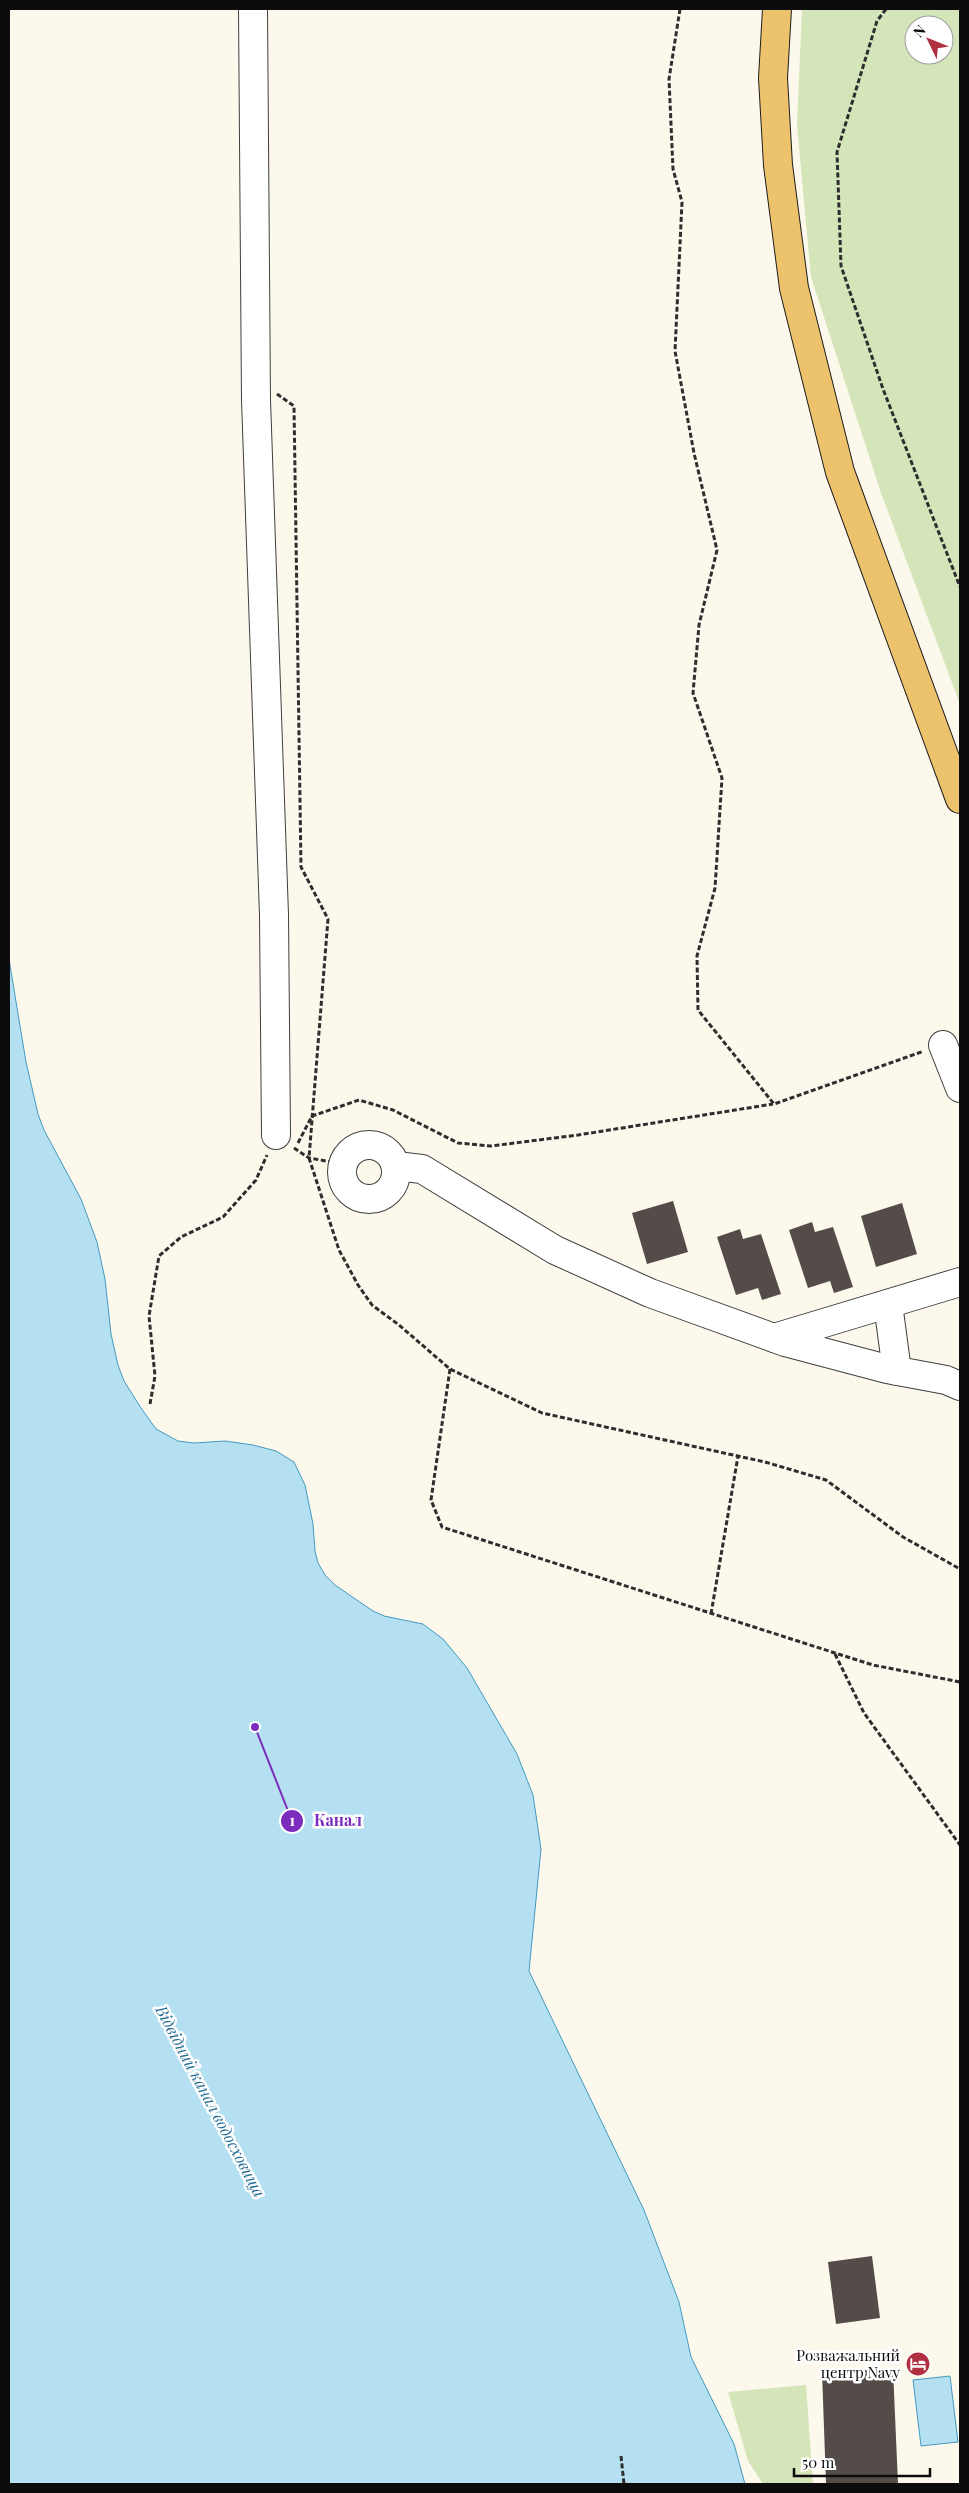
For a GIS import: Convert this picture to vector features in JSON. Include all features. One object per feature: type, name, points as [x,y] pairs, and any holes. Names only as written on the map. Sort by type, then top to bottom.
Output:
[{"type":"main road","points":[[777,9],[773,78],[778,165],[794,288],[840,472],[960,799]]},
{"type":"lane","points":[[252,9],[256,378],[273,905],[286,1142]]},
{"type":"lane","points":[[943,1045],[960,1088]]},
{"type":"lane","points":[[370,1145],[387,1151],[396,1166],[394,1184],[389,1192],[373,1200],[364,1199],[348,1190],[343,1182],[343,1164],[354,1150],[370,1145]]},
{"type":"lane","points":[[396,1166],[422,1169],[555,1250],[650,1293],[774,1338],[897,1371],[946,1380],[960,1386]]},
{"type":"lane","points":[[774,1338],[960,1282]]},
{"type":"lane","points":[[888,1304],[897,1371]]},
{"type":"path","points":[[680,9],[669,80],[673,169],[682,202],[675,351],[694,453],[717,550],[699,625],[693,693],[722,778],[715,888],[697,956],[698,1010],[774,1104]]},
{"type":"path","points":[[886,9],[877,21],[837,152],[840,266],[883,389],[960,587]]},
{"type":"path","points":[[256,378],[294,406],[301,867],[328,919],[310,1158],[339,1250],[358,1285],[372,1305],[400,1325],[450,1369],[542,1413],[738,1456],[826,1480],[903,1537],[960,1569]]},
{"type":"path","points":[[150,1404],[155,1376],[149,1316],[159,1256],[182,1238],[224,1217],[286,1142],[312,1116],[359,1100],[393,1110],[458,1143],[491,1146],[578,1135],[774,1104],[943,1045]]},
{"type":"path","points":[[286,1142],[310,1158],[343,1164]]},
{"type":"path","points":[[450,1369],[431,1500],[442,1527],[835,1654],[873,1665],[960,1682]]},
{"type":"path","points":[[711,1614],[738,1456]]},
{"type":"path","points":[[835,1654],[864,1713],[960,1845]]},
{"type":"path","points":[[621,2456],[624,2484]]},
{"type":"green space","points":[[802,9],[960,9],[960,704],[881,493],[811,277],[797,125]]},
{"type":"green space","points":[[806,2385],[813,2484],[763,2484],[748,2461],[728,2392]]},
{"type":"water","name":"Відвідний канал водосховища","points":[[9,959],[26,1062],[38,1114],[44,1130],[81,1199],[97,1242],[105,1279],[111,1334],[118,1365],[124,1381],[141,1408],[156,1429],[178,1441],[194,1443],[225,1441],[253,1445],[276,1451],[294,1462],[305,1485],[313,1524],[315,1551],[318,1563],[325,1575],[335,1585],[373,1611],[384,1616],[423,1624],[443,1639],[467,1668],[517,1754],[533,1795],[541,1849],[529,1971],[644,2210],[679,2302],[691,2357],[734,2444],[745,2484],[9,2484]]},
{"type":"water","points":[[950,2376],[958,2442],[921,2446],[913,2380]]},
{"type":"building","points":[[673,1201],[688,1252],[647,1264],[632,1213]]},
{"type":"building","points":[[902,1203],[917,1254],[876,1267],[861,1216]]},
{"type":"building","points":[[812,1222],[815,1232],[833,1227],[853,1287],[834,1293],[830,1281],[808,1288],[789,1230]]},
{"type":"building","points":[[740,1229],[743,1239],[761,1234],[781,1294],[762,1300],[758,1288],[736,1295],[717,1237]]},
{"type":"building","points":[[872,2256],[880,2318],[836,2324],[828,2262]]},
{"type":"building","points":[[893,2369],[898,2484],[826,2484],[822,2372]]},
{"type":"place","name":"Канал","points":[[255,1727]]},
{"type":"place","name":"Розважальний центр Navy","points":[[918,2364]]}]
